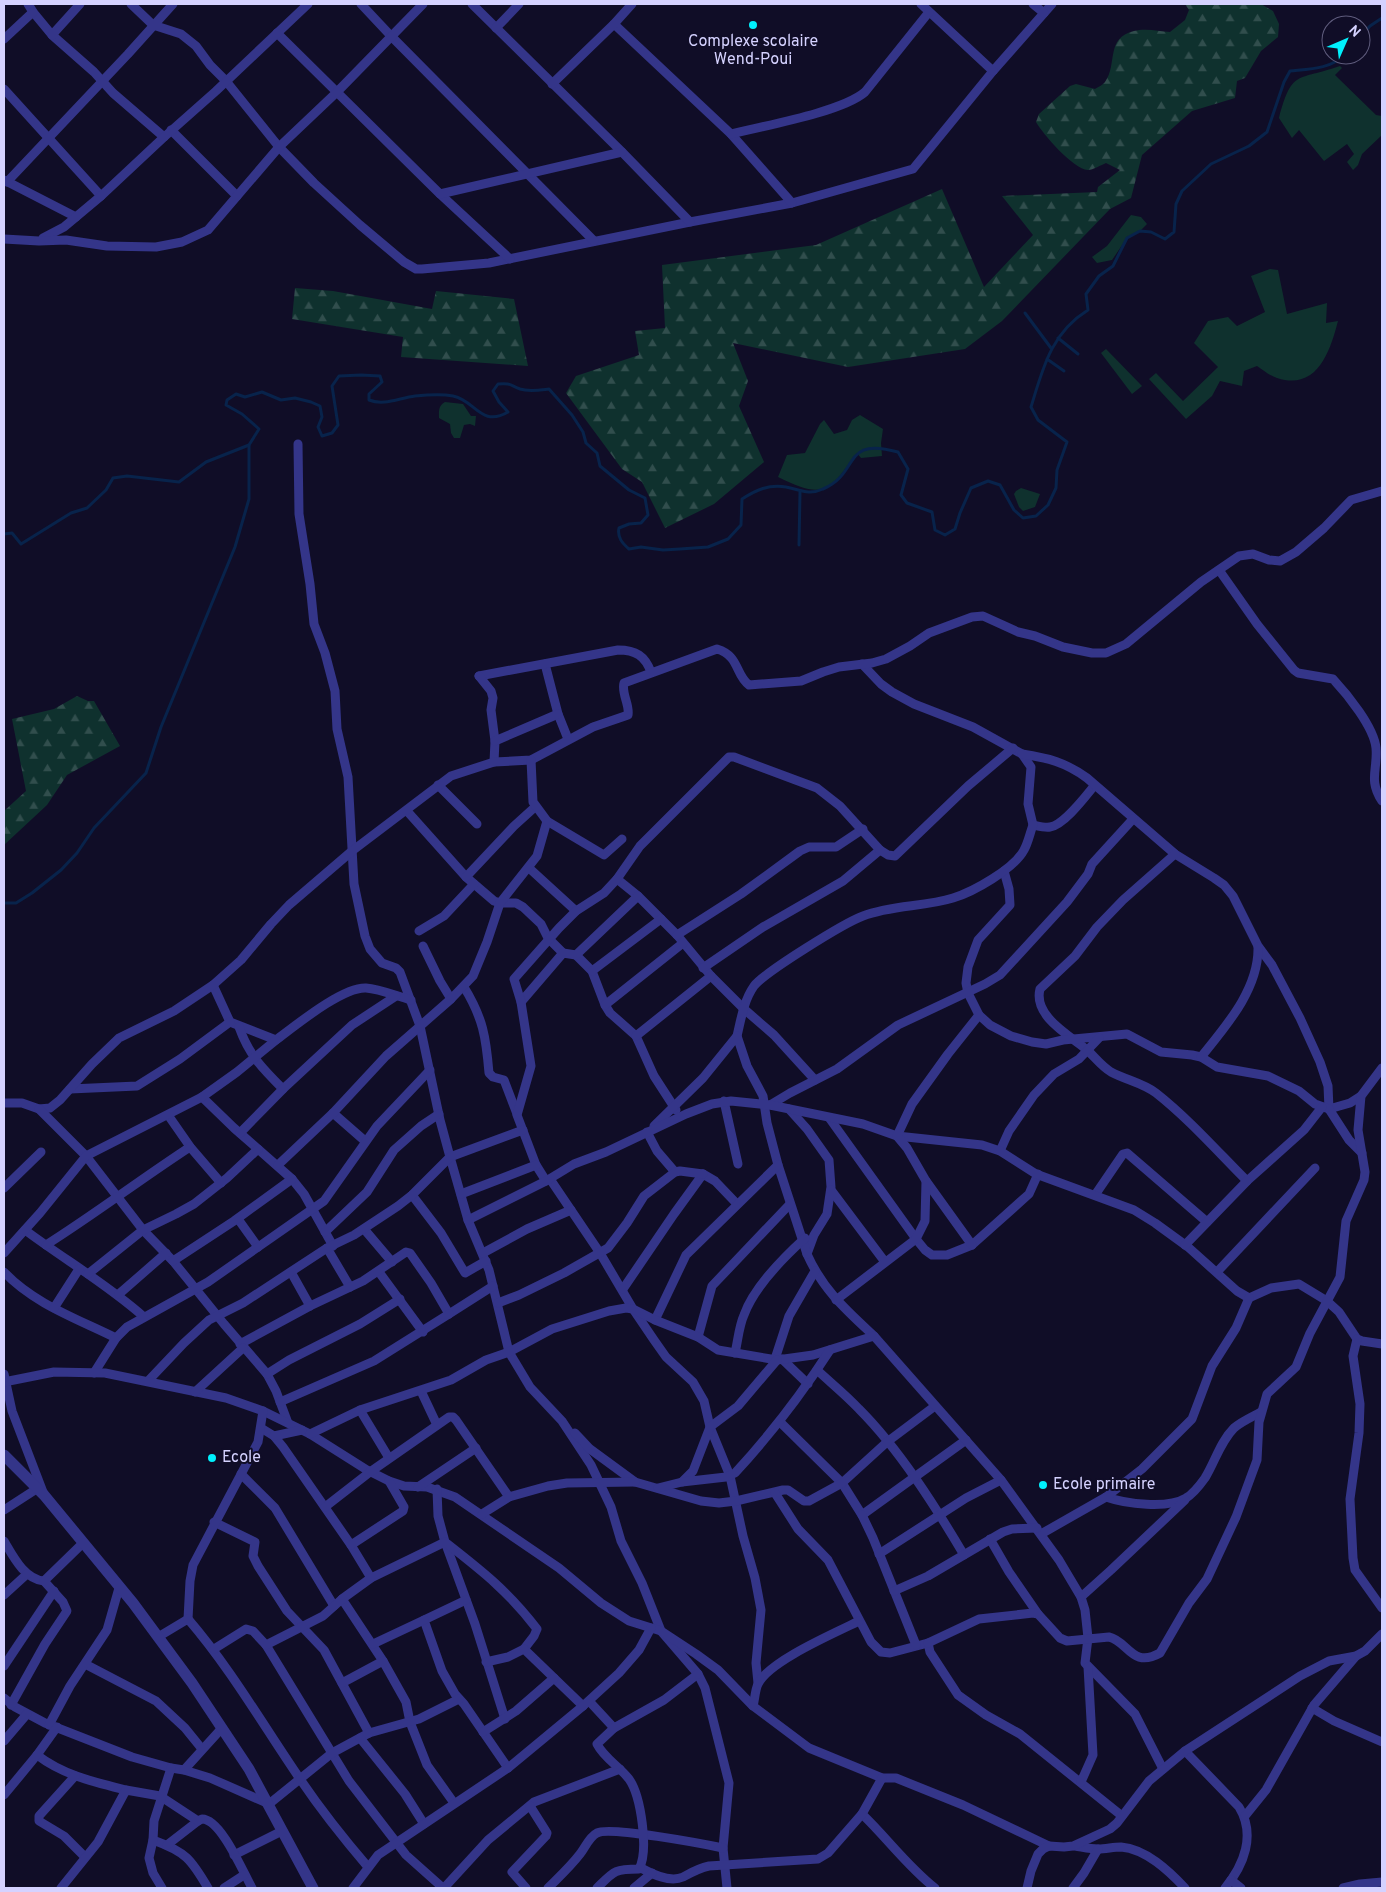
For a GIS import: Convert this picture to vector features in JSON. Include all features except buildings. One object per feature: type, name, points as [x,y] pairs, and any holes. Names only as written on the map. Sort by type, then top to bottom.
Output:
[{"type":"street","points":[[52,34],[80,4]]},
{"type":"street","points":[[131,4],[153,25],[181,34],[196,46],[217,74],[226,81],[279,147],[360,225],[411,266],[422,269],[489,263],[792,203],[913,169],[993,71],[1052,4]]},
{"type":"street","points":[[76,217],[5,181],[102,82],[173,4]]},
{"type":"street","points":[[39,241],[64,227],[101,196],[171,130],[216,92],[308,4]]},
{"type":"street","points":[[362,4],[391,36],[594,241]]},
{"type":"street","points":[[4,239],[66,240],[107,246],[167,246],[182,242],[208,230],[279,147],[337,92],[423,4]]},
{"type":"street","points":[[472,4],[690,222]]},
{"type":"street","points":[[496,28],[519,4]]},
{"type":"street","points":[[552,84],[614,24],[631,4]]},
{"type":"street","points":[[921,4],[993,71]]},
{"type":"street","points":[[1033,4],[1044,13]]},
{"type":"street","points":[[4,39],[30,8],[52,34],[164,137]]},
{"type":"street","points":[[730,134],[811,114],[858,98],[865,92],[929,12]]},
{"type":"street","points":[[614,24],[730,134],[792,203]]},
{"type":"street","points":[[277,33],[440,194],[510,258]]},
{"type":"street","points":[[4,89],[101,196]]},
{"type":"street","points":[[171,130],[237,196]]},
{"type":"street","points":[[440,194],[622,152]]},
{"type":"street","points":[[298,444],[299,514],[314,624],[325,653],[335,691],[337,729],[348,778],[354,884],[364,936],[378,960],[398,969],[411,1000],[420,1026],[450,1158],[468,1220],[484,1257],[493,1286],[508,1352],[530,1387],[562,1421],[590,1449],[635,1482]]},
{"type":"street","points":[[4,1103],[22,1103],[39,1109],[50,1108],[119,1038],[174,1011],[214,985],[241,960],[289,905],[352,851],[451,776],[494,762],[531,760],[593,727],[628,715],[629,710],[623,688],[624,682],[717,649],[722,650],[735,662],[741,678],[749,685],[802,681],[839,667],[886,659],[910,646],[929,632],[972,617],[983,616],[1018,632],[1035,636],[1063,647],[1092,653],[1106,653],[1126,644],[1201,582],[1238,556],[1253,554],[1269,560],[1280,561],[1296,552],[1324,528],[1351,500],[1382,491]]},
{"type":"street","points":[[1218,570],[1257,624],[1294,670],[1303,674],[1333,679],[1364,720],[1373,734],[1376,748],[1374,784],[1382,801]]},
{"type":"street","points":[[494,762],[495,741],[491,691],[479,676],[507,669],[618,650],[636,652],[644,658],[651,672]]},
{"type":"street","points":[[545,664],[558,714],[568,739]]},
{"type":"street","points":[[862,664],[881,684],[914,704],[973,727],[1022,754],[1065,764],[1078,771],[1175,854],[1224,885],[1233,896],[1258,946],[1272,965],[1300,1018],[1320,1062],[1328,1086],[1325,1108],[1304,1130],[1247,1182],[1185,1245]]},
{"type":"street","points":[[495,741],[558,714]]},
{"type":"street","points":[[517,1115],[531,1066],[522,1002],[514,979],[548,938],[576,911],[604,893],[617,879],[640,846],[731,756],[817,788],[829,796],[863,829],[880,850],[892,856],[898,855],[968,786],[1013,748]]},
{"type":"street","points":[[648,1131],[703,1078],[736,1036],[750,993],[762,978],[855,920],[883,911],[953,898],[1004,871],[1013,864],[1024,850],[1033,825],[1028,804],[1031,767],[1022,754]]},
{"type":"street","points":[[531,760],[532,793],[536,807],[547,821],[604,855],[622,839]]},
{"type":"street","points":[[438,785],[477,824]]},
{"type":"street","points":[[1033,825],[1048,828],[1055,825],[1074,809],[1094,786]]},
{"type":"street","points":[[466,877],[514,826],[536,807]]},
{"type":"street","points":[[407,811],[474,884],[494,901],[516,903],[524,907],[541,924],[548,938],[563,953],[576,956],[592,971],[605,1005],[614,1018],[636,1036],[654,1076],[680,1117]]},
{"type":"street","points":[[768,1105],[837,1069],[898,1025],[968,993],[1004,972],[1075,892],[1088,874],[1092,864],[1133,819]]},
{"type":"street","points":[[278,1165],[333,1113],[386,1056],[451,999],[473,976],[500,903],[537,856],[547,821]]},
{"type":"street","points":[[605,1005],[680,939],[800,850],[809,847],[836,847],[863,829]]},
{"type":"street","points":[[703,968],[764,927],[843,881],[880,850]]},
{"type":"street","points":[[1175,854],[1123,900],[1097,927],[1075,956],[1040,988],[1040,1006],[1059,1028],[1110,1071],[1155,1092],[1194,1127],[1247,1182]]},
{"type":"street","points":[[529,868],[576,911]]},
{"type":"street","points":[[1004,871],[1009,889],[1010,905],[976,943],[968,967],[966,984],[968,993],[979,1015],[990,1025],[1011,1036],[1046,1044],[1071,1039],[1127,1034],[1161,1052],[1201,1057],[1217,1067],[1268,1076],[1299,1091],[1314,1104],[1325,1108],[1350,1103],[1361,1096],[1382,1068]]},
{"type":"street","points":[[617,879],[638,896],[661,919],[703,968],[744,1009],[774,1035],[815,1080]]},
{"type":"street","points":[[419,931],[444,916],[474,884]]},
{"type":"street","points":[[576,956],[638,896]]},
{"type":"street","points":[[592,971],[661,919]]},
{"type":"street","points":[[422,946],[451,999]]},
{"type":"street","points":[[1201,1057],[1221,1032],[1246,994],[1258,961],[1258,946]]},
{"type":"street","points":[[522,1002],[563,953]]},
{"type":"street","points":[[636,1036],[711,976]]},
{"type":"street","points":[[214,985],[246,1047],[284,1089]]},
{"type":"street","points":[[464,987],[476,1007],[486,1035],[489,1073],[493,1078],[504,1080],[536,1165],[571,1210],[623,1289],[633,1309],[666,1357],[693,1382],[704,1401],[710,1427],[730,1476],[761,1610],[756,1663],[758,1683],[752,1706]]},
{"type":"street","points":[[4,1253],[86,1156],[202,1096],[237,1072],[276,1040],[326,1004],[346,992],[366,988],[411,1000]]},
{"type":"street","points":[[240,1133],[352,1025],[396,996]]},
{"type":"street","points":[[897,1136],[912,1104],[979,1015]]},
{"type":"street","points":[[235,1025],[276,1040]]},
{"type":"street","points":[[70,1089],[136,1086],[235,1025]]},
{"type":"street","points":[[736,1036],[747,1066],[768,1105],[767,1123],[778,1165],[802,1240],[815,1271],[827,1290],[874,1336],[1001,1480],[1039,1531],[1081,1597],[1085,1610],[1088,1638],[1085,1663],[1135,1714],[1163,1769]]},
{"type":"street","points":[[1000,1151],[1009,1131],[1034,1095],[1054,1074],[1079,1059],[1099,1038]]},
{"type":"street","points":[[94,1373],[116,1338],[127,1327],[196,1289],[328,1196],[365,1142],[391,1110],[430,1070]]},
{"type":"street","points":[[202,1096],[240,1133],[278,1165],[304,1194],[325,1232],[330,1247],[350,1287]]},
{"type":"street","points":[[990,1540],[1038,1614],[1060,1638],[1067,1641],[1088,1638],[1114,1638],[1132,1655],[1153,1657],[1160,1653],[1189,1603],[1207,1579],[1236,1517],[1257,1460],[1261,1412],[1267,1394],[1296,1367],[1310,1333],[1340,1277],[1346,1221],[1364,1180],[1365,1168],[1358,1130],[1361,1096]]},
{"type":"street","points":[[724,1101],[738,1164]]},
{"type":"street","points":[[468,1220],[548,1180],[574,1164],[606,1152],[680,1117],[724,1101],[768,1105],[830,1119],[863,1124],[897,1136],[982,1145],[1000,1151],[1038,1174],[1134,1210],[1155,1222],[1249,1298]]},
{"type":"street","points":[[1325,1108],[1362,1154]]},
{"type":"street","points":[[39,1109],[86,1156],[143,1230],[173,1261],[267,1374],[288,1423]]},
{"type":"street","points":[[788,1109],[807,1129],[829,1160],[831,1190],[828,1214],[814,1235],[807,1254]]},
{"type":"street","points":[[333,1113],[365,1142]]},
{"type":"street","points":[[168,1114],[190,1146],[221,1183]]},
{"type":"street","points":[[325,1232],[367,1192],[394,1150],[421,1126],[439,1114]]},
{"type":"street","points":[[830,1119],[916,1239],[932,1255],[947,1255],[972,1246],[1029,1194],[1038,1174]]},
{"type":"street","points":[[148,1380],[184,1342],[209,1320],[243,1304],[330,1247],[364,1228],[412,1195],[450,1158],[523,1130]]},
{"type":"street","points":[[648,1131],[657,1151],[675,1172]]},
{"type":"street","points":[[897,1136],[907,1148],[926,1181],[972,1246]]},
{"type":"street","points":[[46,1245],[93,1215],[117,1196],[190,1146]]},
{"type":"street","points":[[88,1274],[143,1230],[188,1207],[221,1183],[258,1149]]},
{"type":"street","points":[[4,1188],[41,1152]]},
{"type":"street","points":[[1094,1195],[1123,1154],[1127,1153],[1207,1222]]},
{"type":"street","points":[[461,1194],[536,1165]]},
{"type":"street","points":[[655,1320],[684,1258],[778,1165]]},
{"type":"street","points":[[1217,1272],[1315,1168]]},
{"type":"street","points":[[498,1303],[564,1274],[608,1248],[644,1196],[675,1172],[703,1174],[715,1181],[737,1204]]},
{"type":"street","points":[[623,1289],[703,1174]]},
{"type":"street","points":[[173,1261],[238,1219],[292,1179]]},
{"type":"street","points":[[836,1300],[916,1239],[925,1221],[926,1181]]},
{"type":"street","points":[[831,1190],[885,1262]]},
{"type":"street","points":[[412,1195],[441,1233],[465,1273],[484,1257],[527,1229],[571,1210]]},
{"type":"street","points":[[698,1337],[712,1286],[790,1204]]},
{"type":"street","points":[[238,1219],[258,1247]]},
{"type":"street","points":[[734,1352],[743,1316],[750,1302],[778,1266],[802,1240],[820,1226]]},
{"type":"street","points":[[364,1228],[392,1262]]},
{"type":"street","points":[[25,1230],[79,1269],[119,1294],[144,1317]]},
{"type":"street","points":[[195,1392],[242,1346],[310,1306],[364,1281],[406,1252],[410,1253],[431,1283],[449,1314]]},
{"type":"street","points":[[119,1294],[166,1253]]},
{"type":"street","points":[[54,1308],[79,1269]]},
{"type":"street","points":[[682,1482],[694,1470],[710,1427],[738,1406],[778,1359],[789,1316],[815,1271]]},
{"type":"street","points":[[4,1272],[24,1290],[54,1308],[116,1338]]},
{"type":"street","points":[[291,1272],[310,1306]]},
{"type":"street","points":[[379,1272],[423,1332]]},
{"type":"street","points":[[894,1591],[928,1576],[1003,1532],[1012,1529],[1039,1531],[1106,1497],[1142,1469],[1192,1419],[1212,1366],[1236,1328],[1249,1298],[1271,1288],[1299,1284],[1327,1301],[1339,1312],[1357,1338],[1362,1341],[1382,1344]]},
{"type":"street","points":[[280,1402],[359,1369],[423,1332],[493,1286]]},
{"type":"street","points":[[267,1374],[289,1360],[360,1324],[400,1299]]},
{"type":"street","points":[[274,1436],[306,1432],[360,1410],[451,1380],[486,1360],[508,1352],[552,1329],[609,1311],[633,1309],[698,1337],[718,1350],[778,1359],[814,1355],[874,1336]]},
{"type":"street","points":[[1357,1338],[1353,1356],[1360,1410],[1350,1499],[1353,1558],[1355,1570],[1382,1608]]},
{"type":"street","points":[[657,1488],[682,1482],[730,1476],[780,1422],[830,1350]]},
{"type":"street","points":[[778,1359],[808,1384]]},
{"type":"street","points":[[817,1370],[859,1409],[887,1442],[940,1515],[964,1555]]},
{"type":"street","points":[[41,1492],[12,1410],[5,1379],[54,1372],[105,1373],[148,1380],[236,1400],[306,1432],[370,1472],[389,1481],[404,1486],[437,1489],[455,1496],[559,1568],[601,1604],[629,1621],[661,1631],[696,1654],[718,1670],[752,1706],[809,1748],[882,1778],[896,1778],[998,1821],[1049,1846],[1064,1848],[1110,1829],[1149,1782],[1185,1751],[1300,1676],[1329,1661],[1356,1656]]},
{"type":"street","points":[[421,1391],[437,1425]]},
{"type":"street","points":[[482,1514],[509,1496],[567,1483],[635,1482],[701,1501],[719,1503],[788,1490],[804,1502],[809,1501],[842,1484],[887,1442],[935,1406]]},
{"type":"street","points":[[360,1410],[389,1458]]},
{"type":"street","points":[[262,1411],[258,1442],[214,1522],[193,1565],[190,1581],[188,1619],[214,1649],[300,1780],[368,1867]]},
{"type":"street","points":[[1081,1597],[1112,1570],[1199,1486],[1230,1433],[1242,1423],[1261,1412]]},
{"type":"street","points":[[325,1507],[389,1458],[449,1417],[453,1417],[509,1496]]},
{"type":"street","points":[[562,1421],[590,1465],[611,1507],[621,1541],[642,1584],[661,1631],[698,1674],[706,1688],[729,1783],[723,1848],[727,1888]]},
{"type":"street","points":[[780,1422],[842,1484],[862,1515],[916,1646]]},
{"type":"street","points":[[261,1428],[274,1436],[283,1447],[351,1545],[371,1578]]},
{"type":"street","points":[[862,1515],[966,1440]]},
{"type":"street","points":[[418,1487],[476,1448]]},
{"type":"street","points":[[4,1456],[41,1492],[158,1637],[192,1683],[249,1769],[313,1888]]},
{"type":"street","points":[[241,1474],[275,1508],[334,1606]]},
{"type":"street","points":[[879,1554],[966,1498],[1001,1480]]},
{"type":"street","points":[[351,1545],[403,1511],[404,1508],[389,1481]]},
{"type":"street","points":[[437,1489],[438,1516],[445,1542],[505,1719]]},
{"type":"street","points":[[4,1510],[41,1492]]},
{"type":"street","points":[[775,1493],[798,1529],[828,1560],[871,1642],[881,1652],[890,1653],[928,1642],[979,1619],[1014,1614],[1038,1614]]},
{"type":"street","points":[[1106,1497],[1120,1502],[1136,1504],[1154,1504],[1186,1498]]},
{"type":"street","points":[[214,1522],[255,1542],[254,1558],[258,1566],[288,1611],[324,1650],[370,1732]]},
{"type":"street","points":[[4,1541],[27,1574],[39,1581],[44,1581],[54,1591],[65,1606],[66,1614],[8,1701],[27,1714],[53,1726],[132,1757],[210,1778],[269,1804]]},
{"type":"street","points":[[266,1645],[323,1616],[342,1599],[371,1578],[445,1542]]},
{"type":"street","points":[[445,1542],[498,1584],[519,1605],[538,1631],[524,1649],[508,1657],[486,1662]]},
{"type":"street","points":[[44,1581],[82,1544]]},
{"type":"street","points":[[4,1595],[27,1574]]},
{"type":"street","points":[[4,1795],[37,1755],[53,1726],[70,1686],[108,1630],[119,1588]]},
{"type":"street","points":[[4,1666],[54,1591]]},
{"type":"street","points":[[342,1599],[383,1661],[406,1702],[410,1722],[427,1765],[454,1803]]},
{"type":"street","points":[[372,1644],[466,1600]]},
{"type":"street","points":[[158,1637],[188,1619]]},
{"type":"street","points":[[424,1620],[442,1671],[458,1699],[464,1704],[508,1768]]},
{"type":"street","points":[[758,1683],[784,1660],[859,1621]]},
{"type":"street","points":[[353,1888],[362,1884],[368,1867],[378,1855],[508,1768],[586,1703],[619,1673],[639,1650],[651,1628]]},
{"type":"street","points":[[214,1649],[231,1637],[246,1630],[253,1631],[266,1645],[349,1781],[397,1843],[421,1870],[444,1888],[488,1840],[537,1800],[620,1769]]},
{"type":"street","points":[[1244,1816],[1266,1790],[1312,1708],[1356,1656],[1382,1634]]},
{"type":"street","points":[[928,1642],[930,1652],[958,1695],[986,1715],[1020,1734],[1122,1816]]},
{"type":"street","points":[[524,1649],[554,1678],[614,1728]]},
{"type":"street","points":[[342,1683],[383,1661]]},
{"type":"street","points":[[84,1664],[156,1701],[185,1728],[202,1749]]},
{"type":"street","points":[[1081,1782],[1093,1754],[1088,1667]]},
{"type":"street","points":[[640,1868],[642,1818],[638,1796],[633,1785],[597,1744],[614,1728],[664,1700],[698,1674]]},
{"type":"street","points":[[482,1732],[505,1719],[554,1678]]},
{"type":"street","points":[[269,1804],[332,1753],[370,1732],[410,1722],[458,1699]]},
{"type":"street","points":[[1312,1708],[1334,1721],[1382,1742]]},
{"type":"street","points":[[4,1741],[27,1714]]},
{"type":"street","points":[[184,1770],[222,1728]]},
{"type":"street","points":[[360,1738],[405,1794],[424,1824]]},
{"type":"street","points":[[1185,1751],[1239,1807],[1244,1816],[1247,1846],[1243,1861],[1226,1888]]},
{"type":"street","points":[[37,1755],[52,1767],[75,1776],[126,1790],[160,1796],[198,1822]]},
{"type":"street","points":[[162,1888],[153,1873],[149,1858],[153,1840],[154,1821],[160,1796],[171,1768]]},
{"type":"street","points":[[75,1776],[39,1816],[39,1821],[64,1836],[85,1857]]},
{"type":"street","points":[[597,1888],[616,1870],[626,1868],[640,1868],[676,1879],[701,1867],[818,1858],[828,1853],[862,1814],[882,1778]]},
{"type":"street","points":[[61,1888],[102,1836],[126,1790]]},
{"type":"street","points":[[522,1887],[512,1872],[547,1833],[530,1806]]},
{"type":"street","points":[[862,1814],[911,1867],[935,1888]]},
{"type":"street","points":[[167,1845],[202,1819],[212,1822],[217,1826],[252,1888]]},
{"type":"street","points":[[548,1888],[569,1867],[597,1832],[614,1830],[723,1848]]},
{"type":"street","points":[[234,1855],[282,1831]]},
{"type":"street","points":[[153,1840],[167,1845],[189,1859],[208,1888]]},
{"type":"street","points":[[1027,1888],[1038,1854],[1049,1846]]},
{"type":"street","points":[[1072,1846],[1098,1849],[1121,1847],[1135,1850],[1154,1860],[1185,1888]]},
{"type":"street","points":[[1073,1888],[1098,1849]]},
{"type":"street","points":[[634,1888],[652,1873]]},
{"type":"street","points":[[224,1888],[244,1875]]},
{"type":"street","points":[[1231,1880],[1241,1888]]},
{"type":"street","points":[[1343,1888],[1382,1882]]},
{"type":"green space","points":[[1185,4],[1261,4],[1273,11],[1279,24],[1278,37],[1261,51],[1245,78],[1237,81],[1235,98],[1192,111],[1142,155],[1131,198],[1110,209],[1002,321],[965,349],[848,367],[733,343],[748,381],[739,406],[764,462],[714,504],[665,528],[642,482],[622,469],[566,393],[576,376],[639,355],[635,331],[665,328],[662,265],[816,245],[942,189],[984,287],[1033,235],[1002,196],[1097,192],[1098,187],[1120,170],[1106,163],[1088,170],[1075,164],[1059,150],[1036,122],[1039,114],[1070,86],[1076,84],[1095,89],[1103,84],[1109,75],[1119,39],[1125,34],[1138,30],[1170,32],[1185,20],[1189,10]]},
{"type":"green space","points":[[1340,66],[1342,68],[1335,75],[1376,115],[1382,116],[1382,135],[1362,154],[1358,165],[1353,170],[1347,162],[1354,154],[1347,144],[1324,161],[1299,130],[1292,138],[1279,118],[1288,91],[1298,79]]},
{"type":"green space","points":[[1131,215],[1141,217],[1147,224],[1140,231],[1127,238],[1112,260],[1097,263],[1092,257],[1107,246]]},
{"type":"green space","points":[[1270,269],[1278,270],[1287,314],[1327,303],[1326,323],[1338,321],[1326,356],[1312,374],[1302,379],[1291,381],[1277,378],[1257,366],[1244,371],[1242,386],[1220,381],[1212,396],[1186,419],[1149,379],[1156,373],[1183,401],[1218,367],[1194,343],[1208,321],[1228,317],[1237,326],[1265,312],[1251,276]]},
{"type":"green space","points":[[295,288],[333,291],[432,309],[436,291],[514,299],[528,366],[401,357],[403,337],[292,319]]},
{"type":"green space","points":[[1106,349],[1142,386],[1132,394],[1101,353]]},
{"type":"green space","points":[[445,402],[463,404],[471,416],[476,416],[475,426],[470,424],[464,425],[460,438],[454,438],[451,433],[450,424],[439,418],[440,407]]},
{"type":"green space","points":[[860,415],[883,429],[882,456],[861,458],[857,453],[832,484],[816,490],[793,484],[778,477],[787,455],[805,453],[824,420],[834,434],[847,430],[852,420]]},
{"type":"green space","points":[[1021,488],[1040,494],[1035,507],[1023,511],[1019,507],[1014,494]]},
{"type":"green space","points":[[77,696],[88,701],[94,701],[120,746],[67,775],[47,805],[4,845],[4,811],[26,791],[12,719],[54,709]]},
{"type":"waterway","points":[[1371,25],[1382,18]]},
{"type":"waterway","points":[[4,534],[12,533],[21,544],[71,513],[87,508],[106,490],[113,478],[127,476],[179,482],[206,462],[249,445],[259,429],[242,414],[226,405],[227,400],[236,394],[245,397],[262,392],[281,400],[295,398],[311,402],[320,406],[322,417],[318,427],[322,436],[332,433],[338,425],[332,386],[339,376],[361,375],[380,376],[382,382],[369,394],[369,400],[375,402],[386,402],[415,396],[449,395],[461,398],[479,412],[491,417],[508,412],[499,402],[493,391],[498,384],[508,384],[527,390],[549,389],[572,415],[583,432],[586,443],[597,453],[600,466],[629,490],[645,498],[648,515],[641,523],[629,524],[619,528],[621,540],[629,549],[641,547],[663,550],[708,547],[728,539],[741,525],[742,499],[758,490],[774,486],[808,492],[818,491],[835,482],[859,452],[880,448],[898,452],[908,469],[901,495],[907,503],[932,512],[935,530],[945,535],[955,529],[971,488],[988,481],[1000,485],[1014,510],[1023,518],[1036,516],[1048,505],[1056,488],[1057,470],[1067,442],[1038,420],[1031,407],[1050,352],[1065,329],[1088,310],[1086,294],[1099,276],[1113,266],[1127,238],[1140,231],[1151,232],[1165,239],[1174,232],[1176,204],[1182,191],[1211,164],[1249,146],[1267,132],[1284,82],[1290,71],[1328,65]]},
{"type":"waterway","points":[[1025,313],[1051,348]]},
{"type":"waterway","points":[[1058,338],[1078,354]]},
{"type":"waterway","points":[[1047,359],[1064,371]]},
{"type":"waterway","points":[[4,903],[16,903],[61,870],[77,853],[94,828],[146,773],[161,727],[235,547],[249,499],[249,445]]},
{"type":"waterway","points":[[799,545],[800,492]]},
{"type":"place","name":"Complexe scolaire Wend-Poui","points":[[753,25]]},
{"type":"place","name":"Ecole","points":[[212,1458]]},
{"type":"place","name":"Ecole primaire","points":[[1043,1485]]}]
